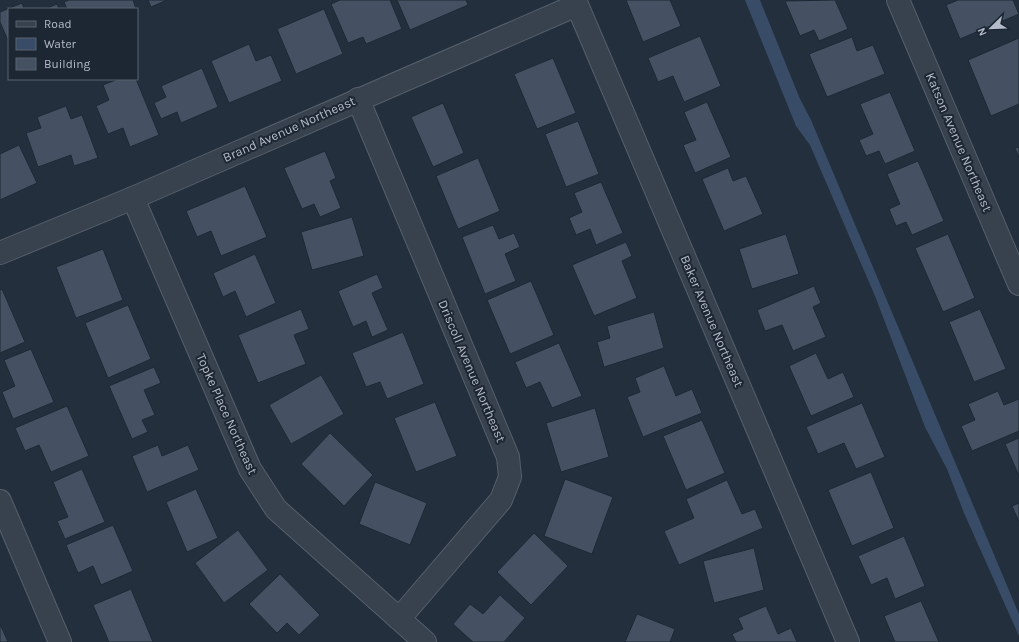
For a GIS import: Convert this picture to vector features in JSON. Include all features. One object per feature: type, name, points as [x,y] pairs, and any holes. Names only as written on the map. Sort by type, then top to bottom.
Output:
[{"type":"street","name":"Katson Avenue Northeast","points":[[898,0],[1019,284]]},
{"type":"street","name":"Brand Avenue Northeast","points":[[0,253],[133,198],[576,2]]},
{"type":"street","name":"Baker Avenue Northeast","points":[[576,2],[848,642]]},
{"type":"street","name":"Driscoll Avenue Northeast","points":[[358,99],[508,457],[510,477],[501,500],[399,619]]},
{"type":"street","name":"Topke Place Northeast","points":[[133,198],[250,469],[276,509],[426,642]]},
{"type":"street","points":[[0,501],[60,642]]},
{"type":"water","points":[[745,0],[760,0],[800,99],[811,120],[1019,614],[1019,636],[964,513],[947,469],[925,427],[875,296],[810,145],[796,126]]},
{"type":"building","points":[[69,0],[133,0],[136,8],[67,8],[64,2]]},
{"type":"building","points":[[148,0],[167,0],[151,7]]},
{"type":"building","points":[[340,0],[390,0],[402,29],[366,44],[363,37],[348,43],[331,4]]},
{"type":"building","points":[[397,0],[466,0],[468,5],[410,30]]},
{"type":"building","points":[[626,0],[670,0],[681,26],[643,42]]},
{"type":"building","points":[[835,0],[848,29],[819,41],[814,30],[800,36],[785,1]]},
{"type":"building","points":[[958,0],[1013,0],[1019,14],[960,39],[946,5]]},
{"type":"building","points":[[22,3],[24,8],[10,8]]},
{"type":"building","points":[[57,4],[59,8],[47,8]]},
{"type":"building","points":[[8,9],[8,41],[0,22],[0,12]]},
{"type":"building","points":[[324,9],[343,54],[296,74],[277,29]]},
{"type":"building","points":[[700,36],[721,86],[684,102],[673,76],[658,82],[648,58]]},
{"type":"building","points":[[852,37],[857,51],[873,45],[885,74],[827,97],[809,54]]},
{"type":"building","points":[[1019,38],[1019,104],[991,116],[968,60]]},
{"type":"building","points":[[249,44],[256,61],[271,55],[282,81],[229,103],[211,61]]},
{"type":"building","points":[[553,58],[576,113],[537,129],[514,74]]},
{"type":"building","points":[[202,68],[218,107],[181,123],[177,112],[161,119],[154,103],[166,97],[161,86]]},
{"type":"building","points":[[116,80],[136,80],[159,135],[130,147],[123,128],[108,134],[96,106],[109,100],[103,85]]},
{"type":"building","points":[[890,92],[915,151],[885,164],[879,151],[866,156],[859,140],[873,134],[860,104]]},
{"type":"building","points":[[707,102],[731,157],[695,173],[683,145],[696,140],[684,112]]},
{"type":"building","points":[[443,103],[464,153],[433,167],[411,117]]},
{"type":"building","points":[[66,106],[71,119],[82,115],[98,158],[74,166],[71,155],[38,167],[26,133],[41,128],[37,117]]},
{"type":"building","points":[[578,121],[599,174],[566,187],[545,134]]},
{"type":"building","points":[[19,145],[37,183],[0,200],[0,154]]},
{"type":"building","points":[[1019,147],[1019,158],[1015,148]]},
{"type":"building","points":[[325,151],[336,178],[330,181],[341,208],[320,217],[314,204],[302,209],[284,168]]},
{"type":"building","points":[[478,158],[500,211],[458,229],[436,176]]},
{"type":"building","points":[[918,161],[944,221],[912,235],[906,222],[896,226],[889,209],[900,204],[887,174]]},
{"type":"building","points":[[728,168],[733,181],[746,176],[763,214],[724,231],[702,179]]},
{"type":"building","points":[[601,182],[623,233],[596,245],[590,229],[576,235],[569,218],[582,212],[574,193]]},
{"type":"building","points":[[245,186],[267,237],[221,256],[211,231],[197,237],[186,211]]},
{"type":"building","points":[[352,217],[364,256],[312,270],[301,232]]},
{"type":"building","points":[[493,225],[499,239],[514,233],[520,247],[505,254],[516,281],[485,294],[462,237]]},
{"type":"building","points":[[786,234],[799,274],[752,289],[739,249]]},
{"type":"building","points":[[948,234],[975,298],[943,312],[915,248]]},
{"type":"building","points":[[626,242],[632,256],[622,261],[637,298],[594,316],[572,265]]},
{"type":"building","points":[[103,249],[123,300],[76,318],[56,267]]},
{"type":"building","points":[[255,254],[276,303],[246,317],[235,291],[223,297],[213,273]]},
{"type":"building","points":[[377,274],[383,288],[372,293],[388,330],[372,337],[366,321],[353,327],[338,291]]},
{"type":"building","points":[[531,281],[554,335],[510,354],[487,300]]},
{"type":"building","points":[[814,286],[821,303],[813,307],[826,337],[793,351],[782,325],[765,331],[757,310]]},
{"type":"building","points":[[2,289],[25,342],[0,353],[0,290]]},
{"type":"building","points":[[128,305],[151,359],[108,378],[85,323]]},
{"type":"building","points":[[301,309],[309,329],[294,335],[306,364],[258,383],[238,335]]},
{"type":"building","points":[[980,309],[1006,369],[974,382],[949,322]]},
{"type":"building","points":[[654,312],[664,348],[604,367],[597,342],[610,338],[607,326]]},
{"type":"building","points":[[403,332],[424,384],[387,399],[380,382],[366,387],[352,353]]},
{"type":"building","points":[[559,343],[582,396],[552,408],[540,382],[526,388],[515,362]]},
{"type":"building","points":[[31,349],[54,402],[13,419],[2,392],[15,386],[4,360]]},
{"type":"building","points":[[816,353],[828,379],[843,372],[854,397],[811,416],[789,366]]},
{"type":"building","points":[[664,366],[676,396],[692,389],[702,413],[643,437],[627,397],[640,392],[635,378]]},
{"type":"building","points":[[154,367],[161,383],[144,390],[155,415],[142,420],[148,432],[132,439],[109,386]]},
{"type":"building","points":[[321,375],[344,414],[291,444],[269,405]]},
{"type":"building","points":[[998,391],[1004,405],[1019,399],[1019,431],[972,451],[961,426],[975,420],[968,404]]},
{"type":"building","points":[[435,402],[457,456],[416,472],[394,418]]},
{"type":"building","points":[[862,403],[885,457],[856,469],[844,443],[818,454],[806,427]]},
{"type":"building","points":[[67,406],[89,456],[51,472],[39,445],[25,451],[15,428]]},
{"type":"building","points":[[595,408],[609,457],[561,472],[546,423]]},
{"type":"building","points":[[702,420],[725,473],[686,490],[663,436]]},
{"type":"building","points":[[330,433],[373,475],[344,506],[301,464]]},
{"type":"building","points":[[1019,438],[1019,476],[1005,444]]},
{"type":"building","points":[[158,445],[162,456],[188,445],[199,470],[147,492],[132,456]]},
{"type":"building","points":[[82,469],[105,522],[65,539],[57,521],[68,517],[53,482]]},
{"type":"building","points":[[871,472],[894,528],[852,546],[828,490]]},
{"type":"building","points":[[565,479],[613,497],[592,554],[544,536]]},
{"type":"building","points":[[727,480],[742,514],[755,509],[763,528],[679,565],[664,531],[694,518],[686,499]]},
{"type":"building","points":[[375,482],[427,503],[410,545],[359,524]]},
{"type":"building","points":[[196,489],[218,538],[187,552],[166,502]]},
{"type":"building","points":[[1019,503],[1019,522],[1012,506]]},
{"type":"building","points":[[113,525],[133,571],[101,585],[93,566],[78,573],[66,545]]},
{"type":"building","points":[[238,530],[268,570],[224,603],[195,563]]},
{"type":"building","points":[[534,533],[568,566],[531,605],[497,572]]},
{"type":"building","points":[[904,536],[925,586],[895,599],[887,578],[871,585],[858,556]]},
{"type":"building","points":[[754,548],[764,590],[714,603],[703,561]]},
{"type":"building","points":[[280,574],[320,615],[299,635],[287,623],[277,633],[249,604]]},
{"type":"building","points":[[131,589],[153,642],[109,642],[93,605]]},
{"type":"building","points":[[500,595],[525,618],[504,642],[473,642],[453,624],[470,604],[483,614]]},
{"type":"building","points":[[921,601],[939,642],[895,642],[884,616]]},
{"type":"building","points":[[766,606],[778,634],[791,628],[797,642],[736,642],[732,634],[743,629],[738,618]]},
{"type":"building","points":[[637,614],[675,629],[670,642],[625,642]]},
{"type":"building","points":[[0,624],[8,642],[0,642]]}]
